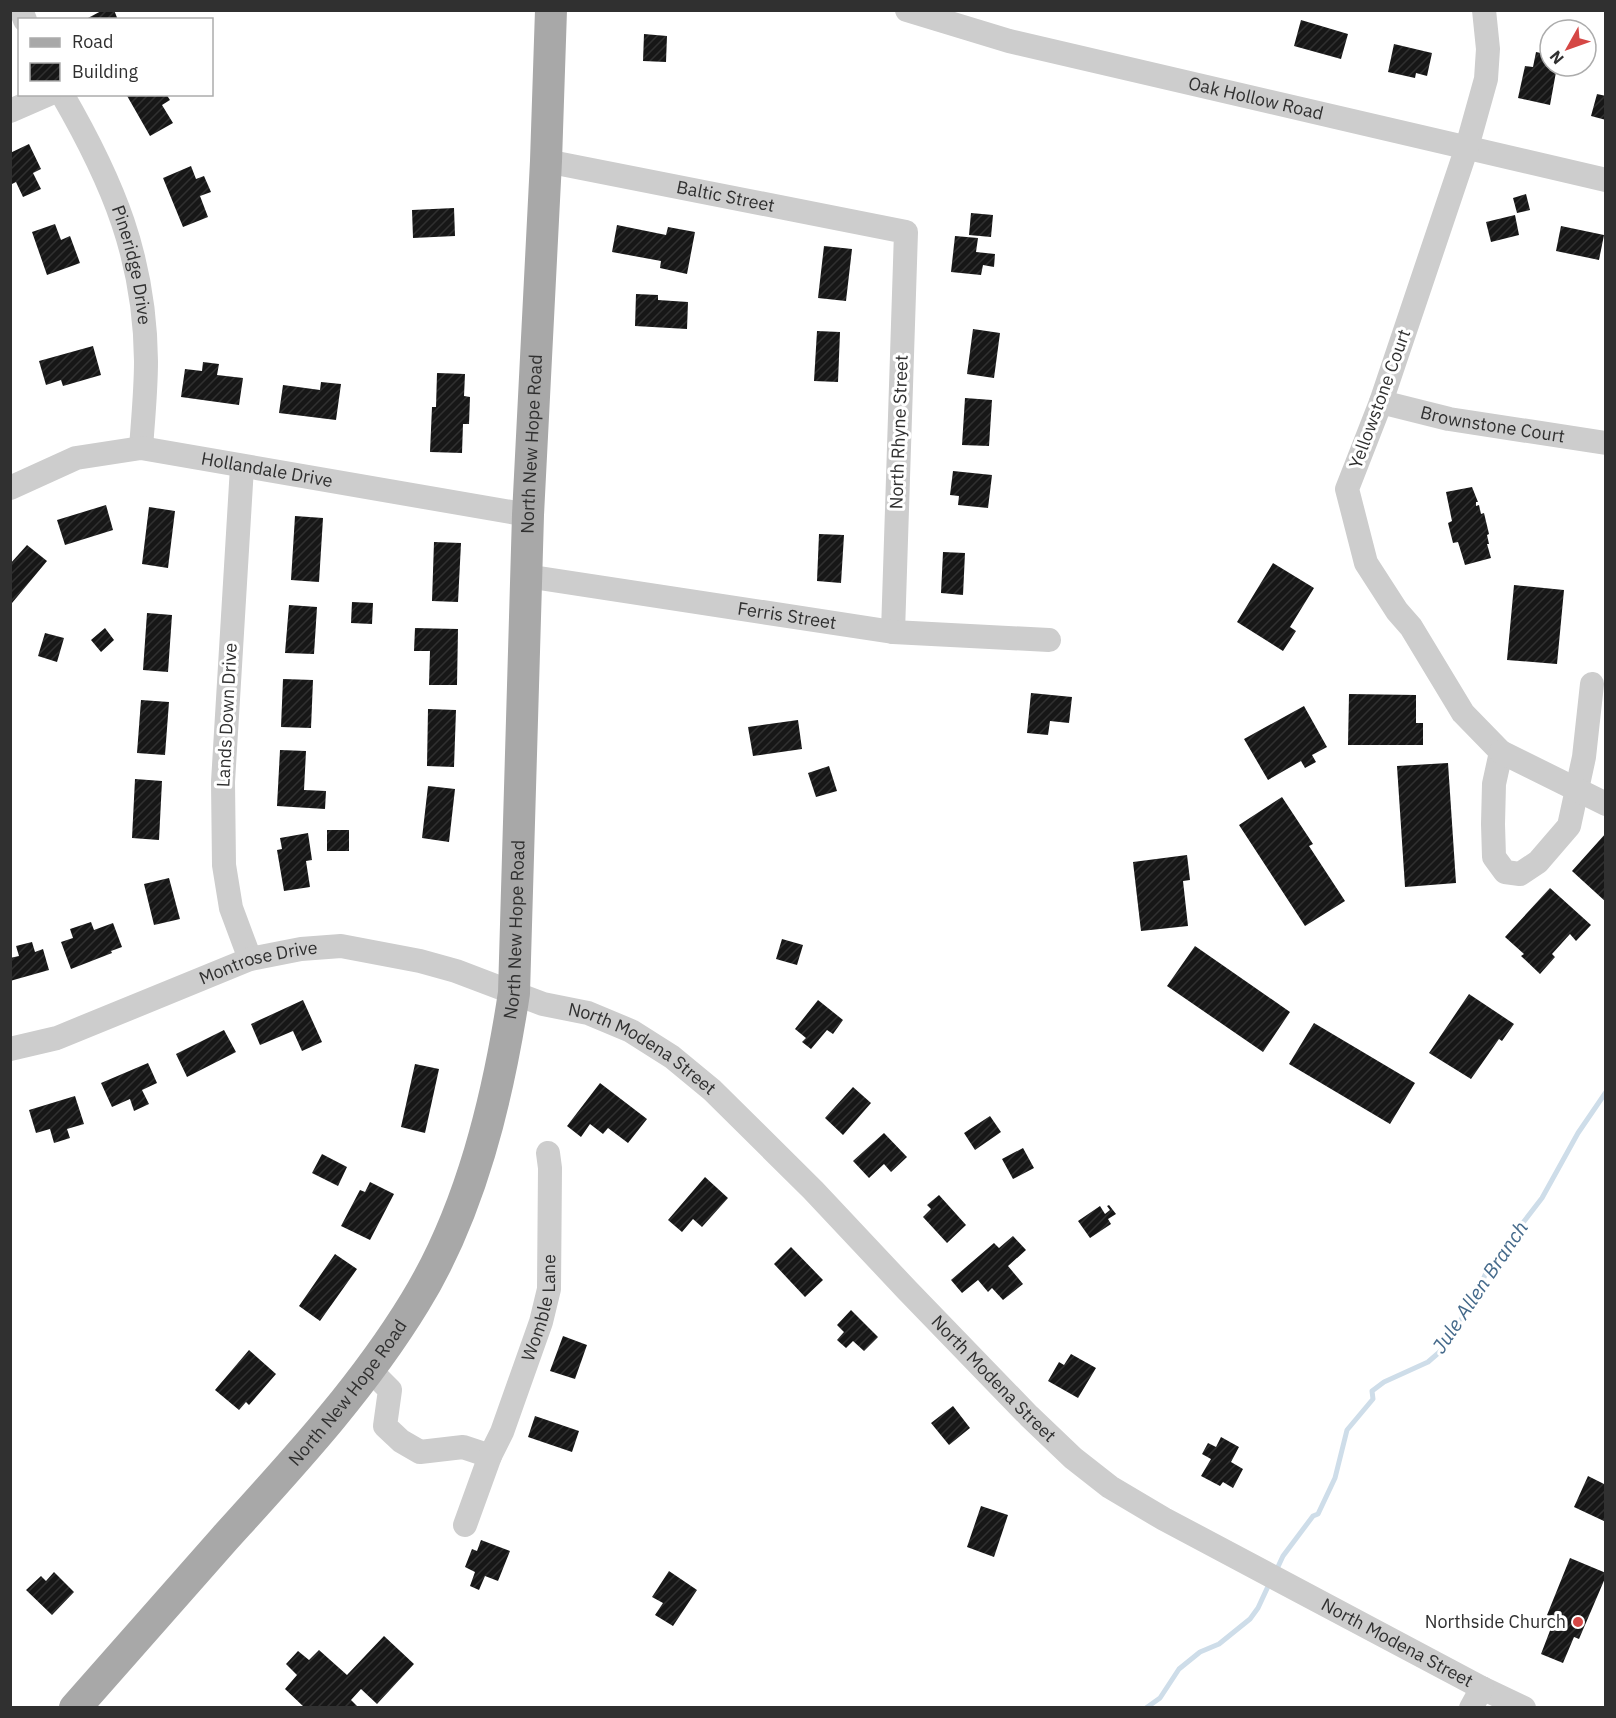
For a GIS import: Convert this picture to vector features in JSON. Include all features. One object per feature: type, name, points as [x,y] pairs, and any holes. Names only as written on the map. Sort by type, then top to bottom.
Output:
[{"type":"main road","name":"North New Hope Road","points":[[75,1707],[302,1454],[370,1371],[416,1301],[440,1254],[462,1204],[492,1107],[514,993],[528,515],[546,161],[551,10]]},
{"type":"street","name":"Oak Hollow Road","points":[[907,10],[1009,41],[1605,180]]},
{"type":"street","name":"Yellowstone Court","points":[[1484,10],[1488,49],[1486,79],[1467,147],[1381,402],[1347,489],[1366,563],[1397,611],[1411,627],[1463,713],[1501,752],[1605,804]]},
{"type":"street","points":[[10,111],[44,96]]},
{"type":"street","name":"Pineridge Drive","points":[[63,96],[90,142],[115,199],[137,273],[142,301],[146,362],[141,448]]},
{"type":"street","name":"Baltic Street","points":[[546,161],[906,232]]},
{"type":"street","name":"North Rhyne Street","points":[[893,632],[906,232]]},
{"type":"street","name":"Brownstone Court","points":[[1381,402],[1449,419],[1605,443]]},
{"type":"street","name":"Hollandale Drive","points":[[10,488],[76,458],[141,448],[528,515]]},
{"type":"street","name":"Lands Down Drive","points":[[242,467],[223,782],[224,865],[231,908],[250,958]]},
{"type":"street","name":"Ferris Street","points":[[526,576],[893,632],[1049,640]]},
{"type":"street","points":[[1501,752],[1494,784],[1494,857],[1505,872],[1520,874],[1538,862],[1569,826],[1584,757],[1592,684]]},
{"type":"street","name":"Montrose Drive","points":[[10,1049],[57,1038],[250,958],[302,949],[341,946],[420,961],[456,971],[514,993]]},
{"type":"street","name":"North Modena Street","points":[[514,993],[543,1004],[588,1013],[631,1031],[672,1057],[712,1090],[813,1190],[1031,1418],[1073,1458],[1110,1487],[1476,1698],[1524,1707]]},
{"type":"street","name":"Womble Lane","points":[[465,1525],[490,1456],[502,1432],[541,1322],[549,1289],[550,1168],[548,1153]]},
{"type":"street","points":[[370,1371],[390,1390],[385,1426],[401,1441],[420,1452],[463,1447],[490,1456]]},
{"type":"building","points":[[103,10],[114,10],[117,18],[88,18]]},
{"type":"building","points":[[1301,20],[1348,34],[1341,59],[1294,46]]},
{"type":"building","points":[[644,34],[667,36],[666,62],[643,61]]},
{"type":"building","points":[[1394,44],[1432,53],[1427,76],[1416,73],[1415,78],[1388,72]]},
{"type":"building","points":[[1536,52],[1538,52],[1538,78],[1555,78],[1550,105],[1518,98],[1525,66],[1533,67]]},
{"type":"building","points":[[1597,94],[1606,96],[1606,120],[1591,116]]},
{"type":"building","points":[[127,96],[167,96],[170,100],[162,105],[173,123],[150,136]]},
{"type":"building","points":[[29,144],[41,169],[33,173],[41,189],[23,197],[16,182],[10,185],[10,153]]},
{"type":"building","points":[[191,166],[196,179],[204,176],[211,192],[200,196],[208,217],[183,227],[163,178]]},
{"type":"building","points":[[1526,194],[1530,210],[1517,213],[1513,198]]},
{"type":"building","points":[[454,208],[455,236],[413,238],[412,210]]},
{"type":"building","points":[[971,213],[993,215],[991,237],[969,235]]},
{"type":"building","points":[[1515,215],[1519,235],[1491,242],[1486,222]]},
{"type":"building","points":[[55,224],[61,240],[70,236],[80,263],[47,275],[32,232]]},
{"type":"building","points":[[617,225],[666,235],[668,227],[695,232],[687,274],[660,268],[661,261],[612,252]]},
{"type":"building","points":[[1561,226],[1604,235],[1599,260],[1556,251]]},
{"type":"building","points":[[955,236],[978,238],[976,252],[995,254],[994,267],[983,265],[981,275],[951,272]]},
{"type":"building","points":[[824,246],[852,249],[846,301],[818,298]]},
{"type":"building","points":[[636,294],[658,295],[658,300],[688,302],[687,329],[635,326]]},
{"type":"building","points":[[973,329],[1000,333],[994,378],[967,374]]},
{"type":"building","points":[[817,331],[840,332],[838,382],[814,381]]},
{"type":"building","points":[[93,346],[101,375],[63,386],[61,380],[46,385],[39,361]]},
{"type":"building","points":[[203,362],[219,364],[217,375],[243,378],[239,405],[181,397],[185,369],[202,371]]},
{"type":"building","points":[[437,373],[465,374],[464,396],[470,397],[469,424],[463,424],[462,453],[430,452],[432,407],[436,407]]},
{"type":"building","points":[[321,382],[341,384],[336,420],[279,413],[283,385],[320,390]]},
{"type":"building","points":[[965,398],[992,400],[989,446],[962,445]]},
{"type":"building","points":[[953,471],[992,475],[988,508],[958,505],[959,496],[950,495]]},
{"type":"building","points":[[1472,487],[1478,502],[1476,506],[1479,505],[1481,514],[1484,513],[1489,534],[1487,535],[1489,544],[1487,544],[1491,558],[1465,565],[1458,542],[1453,543],[1448,523],[1452,521],[1446,492]]},
{"type":"building","points":[[106,505],[113,530],[65,545],[57,520]]},
{"type":"building","points":[[149,507],[175,511],[168,568],[142,564]]},
{"type":"building","points":[[295,516],[323,518],[319,582],[291,580]]},
{"type":"building","points":[[819,534],[844,535],[841,583],[817,581]]},
{"type":"building","points":[[434,542],[461,543],[458,602],[432,601]]},
{"type":"building","points":[[27,545],[47,561],[12,603],[10,601],[10,564]]},
{"type":"building","points":[[943,552],[965,553],[963,595],[941,593]]},
{"type":"building","points":[[1273,563],[1314,588],[1290,627],[1296,631],[1283,651],[1237,622]]},
{"type":"building","points":[[1514,585],[1564,590],[1557,664],[1507,660]]},
{"type":"building","points":[[352,602],[373,603],[372,624],[351,623]]},
{"type":"building","points":[[289,605],[317,607],[314,654],[285,653]]},
{"type":"building","points":[[147,613],[172,615],[168,672],[143,670]]},
{"type":"building","points":[[105,628],[114,640],[101,652],[91,640]]},
{"type":"building","points":[[415,628],[458,629],[457,685],[429,685],[430,651],[414,651]]},
{"type":"building","points":[[45,633],[64,638],[57,662],[38,656]]},
{"type":"building","points":[[283,679],[313,680],[311,728],[281,727]]},
{"type":"building","points":[[1031,693],[1072,697],[1069,723],[1050,721],[1048,735],[1027,733]]},
{"type":"building","points":[[1349,694],[1416,695],[1416,723],[1423,723],[1423,745],[1348,745]]},
{"type":"building","points":[[141,700],[169,702],[165,755],[137,753]]},
{"type":"building","points":[[1304,706],[1327,747],[1312,755],[1316,762],[1305,768],[1301,761],[1268,780],[1244,739]]},
{"type":"building","points":[[428,709],[456,710],[454,767],[427,766]]},
{"type":"building","points":[[798,720],[802,749],[753,756],[748,727]]},
{"type":"building","points":[[280,750],[306,751],[304,790],[326,791],[325,809],[277,806]]},
{"type":"building","points":[[1448,763],[1456,883],[1405,887],[1397,766]]},
{"type":"building","points":[[829,766],[837,791],[816,797],[808,773]]},
{"type":"building","points":[[135,779],[162,781],[159,840],[132,838]]},
{"type":"building","points":[[428,786],[455,789],[449,842],[422,838]]},
{"type":"building","points":[[1282,797],[1313,844],[1309,846],[1345,901],[1305,926],[1239,825]]},
{"type":"building","points":[[327,830],[349,830],[349,851],[327,851]]},
{"type":"building","points":[[308,833],[312,860],[306,861],[310,887],[284,891],[277,850],[282,849],[280,838]]},
{"type":"building","points":[[1606,833],[1606,902],[1572,871]]},
{"type":"building","points":[[1187,855],[1190,880],[1183,881],[1188,926],[1141,931],[1133,862]]},
{"type":"building","points":[[169,878],[180,919],[154,925],[144,884]]},
{"type":"building","points":[[1550,888],[1591,925],[1576,941],[1570,934],[1552,954],[1555,957],[1540,974],[1521,956],[1524,954],[1505,937]]},
{"type":"building","points":[[91,922],[94,930],[113,923],[122,947],[71,969],[61,942],[73,938],[70,929]]},
{"type":"building","points":[[782,939],[803,945],[797,965],[776,959]]},
{"type":"building","points":[[32,942],[35,952],[43,949],[49,970],[10,981],[10,958],[19,956],[16,946]]},
{"type":"building","points":[[1195,946],[1290,1012],[1263,1052],[1167,986]]},
{"type":"building","points":[[1469,994],[1514,1024],[1502,1041],[1499,1039],[1471,1079],[1429,1053]]},
{"type":"building","points":[[303,1000],[322,1042],[302,1051],[293,1031],[260,1045],[251,1024]]},
{"type":"building","points":[[818,1000],[843,1020],[833,1034],[827,1030],[811,1049],[802,1042],[806,1038],[795,1029]]},
{"type":"building","points":[[1314,1023],[1415,1083],[1390,1124],[1289,1064]]},
{"type":"building","points":[[224,1030],[236,1052],[187,1077],[176,1054]]},
{"type":"building","points":[[148,1063],[157,1083],[142,1090],[149,1104],[134,1111],[130,1099],[112,1107],[101,1083]]},
{"type":"building","points":[[415,1064],[439,1069],[425,1133],[401,1127]]},
{"type":"building","points":[[600,1083],[647,1119],[628,1143],[608,1128],[603,1134],[590,1124],[581,1137],[567,1126]]},
{"type":"building","points":[[853,1087],[871,1103],[843,1135],[825,1118]]},
{"type":"building","points":[[75,1096],[84,1124],[67,1129],[70,1138],[54,1143],[50,1129],[36,1133],[29,1110]]},
{"type":"building","points":[[990,1116],[1001,1132],[975,1150],[964,1133]]},
{"type":"building","points":[[884,1133],[907,1157],[891,1172],[884,1164],[869,1178],[853,1161]]},
{"type":"building","points":[[1023,1148],[1034,1168],[1013,1179],[1002,1159]]},
{"type":"building","points":[[322,1154],[347,1167],[338,1186],[312,1173]]},
{"type":"building","points":[[705,1177],[728,1198],[702,1227],[693,1219],[682,1232],[668,1220]]},
{"type":"building","points":[[370,1182],[394,1194],[370,1240],[341,1226],[360,1190],[365,1192]]},
{"type":"building","points":[[939,1195],[966,1225],[947,1243],[923,1217],[931,1209],[927,1205]]},
{"type":"building","points":[[1109,1205],[1116,1214],[1108,1219],[1111,1224],[1090,1238],[1078,1221],[1100,1206],[1105,1214],[1110,1210],[1107,1206]]},
{"type":"building","points":[[1013,1236],[1026,1250],[1008,1266],[1023,1284],[1003,1300],[992,1288],[988,1292],[978,1280],[962,1293],[951,1280],[994,1243],[999,1248]]},
{"type":"building","points":[[791,1247],[823,1280],[805,1297],[774,1264]]},
{"type":"building","points":[[335,1254],[357,1269],[320,1321],[299,1306]]},
{"type":"building","points":[[851,1310],[878,1337],[864,1351],[853,1341],[846,1348],[837,1340],[844,1332],[837,1325]]},
{"type":"building","points":[[563,1336],[587,1345],[575,1379],[550,1371]]},
{"type":"building","points":[[249,1350],[276,1374],[249,1405],[246,1402],[239,1410],[215,1390]]},
{"type":"building","points":[[1071,1354],[1096,1368],[1078,1398],[1048,1381],[1059,1362],[1064,1365]]},
{"type":"building","points":[[953,1406],[970,1428],[949,1445],[931,1423]]},
{"type":"building","points":[[535,1416],[579,1431],[572,1452],[528,1437]]},
{"type":"building","points":[[1221,1437],[1239,1447],[1231,1462],[1243,1469],[1233,1488],[1223,1482],[1220,1486],[1201,1476],[1211,1459],[1202,1454],[1208,1443],[1216,1447]]},
{"type":"building","points":[[1588,1476],[1606,1485],[1604,1491],[1606,1492],[1606,1522],[1574,1507]]},
{"type":"building","points":[[981,1506],[1008,1515],[994,1557],[967,1547]]},
{"type":"building","points":[[481,1540],[510,1551],[498,1581],[485,1576],[479,1590],[470,1586],[475,1572],[465,1567],[472,1549],[477,1551]]},
{"type":"building","points":[[1570,1558],[1606,1573],[1606,1576],[1579,1639],[1574,1637],[1563,1663],[1541,1654],[1551,1628],[1543,1625]]},
{"type":"building","points":[[669,1571],[697,1590],[673,1626],[655,1615],[663,1603],[652,1597]]},
{"type":"building","points":[[54,1572],[74,1592],[52,1615],[26,1590],[41,1576],[46,1581]]},
{"type":"building","points":[[384,1636],[414,1664],[377,1704],[361,1689],[351,1700],[359,1708],[305,1708],[285,1689],[297,1675],[286,1664],[298,1651],[309,1660],[319,1650],[347,1675]]},
{"type":"waterway","name":"Jule Allen Branch","points":[[1276,1571],[1283,1556],[1313,1516],[1318,1514],[1335,1478],[1347,1430],[1373,1399],[1372,1391],[1384,1382],[1428,1362],[1443,1349],[1488,1268],[1542,1198],[1578,1133],[1606,1092]]},
{"type":"waterway","name":"Jule Allen Branch","points":[[1146,1708],[1160,1698],[1179,1669],[1200,1652],[1219,1644],[1250,1619],[1258,1608],[1270,1582]]},
{"type":"place","name":"Northside Church","points":[[1578,1622]]}]
